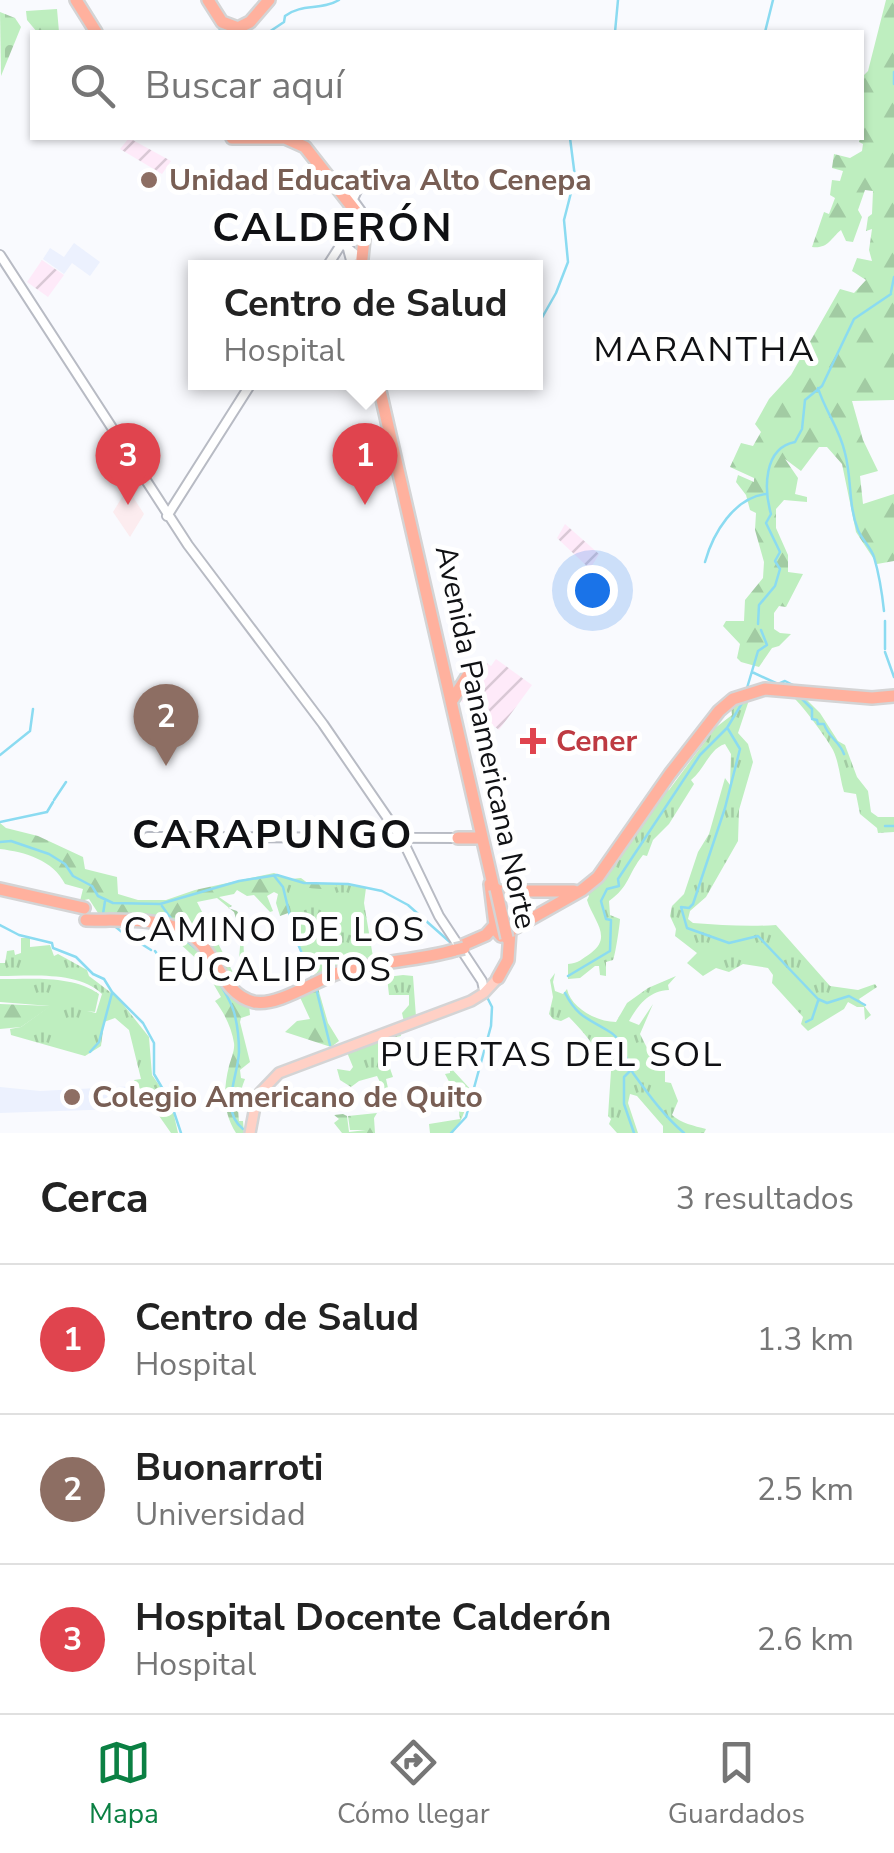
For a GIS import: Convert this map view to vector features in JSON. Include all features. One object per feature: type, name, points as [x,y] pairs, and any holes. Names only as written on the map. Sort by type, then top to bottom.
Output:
[{"type":"highway","points":[[78,0],[97,30]]},
{"type":"highway","points":[[209,0],[224,21],[240,25],[268,0]]},
{"type":"highway","points":[[209,0],[220,20],[236,28],[247,25],[268,0]]},
{"type":"highway","points":[[289,140],[305,147],[356,210],[364,235],[364,260]]},
{"type":"highway","points":[[297,140],[360,212],[366,232],[364,260]]},
{"type":"highway","name":"Avenida Panamericana Norte","points":[[381,390],[390,441],[433,605],[433,626],[454,676],[451,698]]},
{"type":"highway","name":"Avenida Panamericana Norte","points":[[384,404],[505,926],[504,954],[490,982]]},
{"type":"highway","points":[[451,698],[454,676]]},
{"type":"highway","points":[[505,926],[565,894],[599,870],[717,709],[746,691],[766,687],[894,694]]},
{"type":"highway","points":[[0,891],[85,914],[175,926],[198,940],[231,988],[245,998],[274,1000],[343,971],[457,945],[546,909],[595,880],[714,718],[727,703],[746,691]]},
{"type":"highway","points":[[458,838],[481,831]]},
{"type":"highway","name":"Avenida Panamericana Norte","points":[[481,831],[493,882]]},
{"type":"highway","points":[[493,882],[565,894]]},
{"type":"highway","points":[[493,882],[505,926]]},
{"type":"highway","points":[[493,882],[505,926]]},
{"type":"main road","points":[[297,140],[316,154],[352,198],[367,230],[364,260]]},
{"type":"main road","points":[[333,260],[345,246],[358,260]]},
{"type":"main road","points":[[0,256],[168,515]]},
{"type":"main road","points":[[0,256],[168,515],[323,724],[400,840],[457,945],[490,982]]},
{"type":"main road","points":[[168,515],[247,390]]},
{"type":"main road","name":"Avenida Panamericana Norte","points":[[381,390],[420,570]]},
{"type":"main road","name":"Avenida Panamericana Norte","points":[[382,390],[433,605],[454,676]]},
{"type":"main road","points":[[148,837],[474,840],[481,831]]},
{"type":"main road","points":[[400,840],[458,838]]},
{"type":"main road","points":[[249,1127],[260,1092],[282,1071],[471,1001],[490,982]]},
{"type":"main road","points":[[249,1127],[258,1091],[282,1070],[465,1001],[490,982]]},
{"type":"shaded area","points":[[127,140],[133,140],[171,161],[162,174],[120,149]]},
{"type":"shaded area","points":[[74,243],[100,262],[90,276],[72,263],[64,274],[43,259],[50,248],[64,257]]},
{"type":"shaded area","points":[[42,260],[64,275],[48,297],[27,282]]},
{"type":"shaded area","points":[[137,473],[143,482],[133,497],[144,514],[130,537],[113,512]]},
{"type":"shaded area","points":[[565,524],[599,554],[590,569],[557,538]]},
{"type":"shaded area","points":[[496,659],[532,685],[499,730],[456,697],[482,660],[491,666]]},
{"type":"shaded area","name":"Colegio Americano de Quito","points":[[135,1086],[149,1108],[0,1113],[0,1087],[40,1091]]},
{"type":"green space","points":[[886,0],[894,0],[894,400],[852,401],[863,440],[878,471],[860,476],[863,504],[894,494],[894,561],[877,564],[856,532],[842,464],[827,447],[819,447],[801,471],[785,459],[798,478],[795,494],[807,497],[807,502],[784,500],[776,509],[776,528],[788,555],[788,572],[803,574],[786,607],[779,606],[774,613],[774,629],[791,634],[772,648],[759,667],[737,658],[740,644],[723,626],[726,621],[744,621],[745,600],[763,578],[764,562],[755,530],[756,513],[750,510],[746,495],[736,482],[738,475],[754,482],[754,478],[730,467],[741,443],[753,446],[761,432],[755,424],[769,399],[791,375],[840,289],[854,293],[866,280],[852,271],[857,258],[872,261],[872,229],[866,231],[873,191],[865,190],[858,210],[862,217],[853,242],[846,241],[841,230],[825,245],[812,247],[824,212],[829,214],[835,198],[830,195],[832,180],[840,181],[843,171],[832,168],[834,154],[850,158],[862,151],[863,144],[859,142],[864,140],[864,75]]},
{"type":"green space","points":[[57,9],[59,30],[35,30],[27,20],[26,11]]},
{"type":"green space","points":[[0,12],[15,18],[21,27],[1,76]]},
{"type":"green space","points":[[799,692],[845,745],[857,777],[868,791],[871,812],[878,817],[894,817],[894,832],[878,833],[860,814],[856,794],[844,792],[833,750],[793,697]]},
{"type":"green space","points":[[750,697],[738,733],[748,744],[753,762],[739,810],[738,841],[706,897],[690,911],[688,919],[703,924],[776,925],[830,986],[858,990],[875,984],[877,987],[859,999],[871,1015],[865,1020],[864,1007],[848,1002],[844,1009],[808,1031],[801,1024],[803,1017],[772,983],[773,975],[768,968],[743,964],[729,972],[716,968],[703,976],[687,963],[697,953],[675,936],[670,916],[672,906],[684,894],[698,852],[709,834],[725,778],[730,785],[731,754],[725,744],[715,750],[691,780],[694,784],[669,824],[609,901],[610,915],[620,919],[614,958],[606,962],[606,976],[600,975],[599,966],[595,966],[580,978],[568,979],[568,964],[591,953],[600,941],[600,928],[585,891],[660,793],[669,790],[715,728],[732,715],[731,707]]},
{"type":"green space","points":[[0,823],[83,857],[85,869],[117,877],[118,894],[138,900],[166,900],[274,873],[301,878],[309,884],[336,883],[337,887],[322,889],[297,883],[286,885],[291,912],[280,916],[278,894],[274,892],[267,896],[273,911],[270,912],[254,895],[237,890],[219,897],[232,906],[229,908],[217,898],[197,902],[249,1004],[250,1015],[240,1022],[250,1062],[240,1070],[241,1078],[245,1079],[238,1110],[244,1133],[236,1133],[225,1101],[233,1038],[215,1001],[221,997],[202,964],[177,941],[161,917],[98,913],[89,899],[80,901],[83,889],[65,884],[46,863],[0,849]]},
{"type":"green space","points":[[277,875],[309,884],[366,888],[364,903],[373,957],[347,961],[314,975],[295,937]]},
{"type":"green space","points":[[230,909],[237,911],[242,920],[245,979],[238,972],[241,934]]},
{"type":"green space","points":[[21,938],[30,938],[30,947],[50,945],[54,956],[58,954],[87,970],[89,976],[118,998],[149,1037],[152,1075],[171,1102],[178,1133],[171,1133],[134,1080],[141,1079],[129,1030],[115,1018],[104,1022],[101,1046],[85,1056],[11,1035],[10,1029],[21,1027],[50,1006],[0,1002],[0,979],[52,979],[89,988],[99,994],[95,1012],[87,1011],[96,1013],[102,994],[68,978],[0,976],[0,963],[5,963],[7,951],[21,953]]},
{"type":"green space","points":[[555,973],[555,991],[563,994],[567,989],[586,1013],[616,1022],[627,1003],[648,988],[676,976],[668,985],[669,990],[645,1000],[629,1021],[639,1025],[653,1004],[640,1034],[652,1058],[659,1060],[661,1070],[665,1071],[665,1082],[671,1083],[678,1101],[672,1115],[706,1129],[704,1133],[663,1133],[663,1126],[637,1096],[630,1094],[628,1103],[638,1133],[617,1133],[608,1116],[611,1071],[569,1017],[561,1021],[549,1014],[553,997],[550,980]]},
{"type":"green space","points":[[413,976],[416,1017],[404,1022],[402,1013],[409,1005],[409,995],[389,995],[387,977]]},
{"type":"green space","points":[[318,988],[328,1023],[339,1041],[331,1047],[285,1032],[297,1021],[310,1019],[298,993]]},
{"type":"green space","points":[[0,1004],[51,1006],[21,1027],[0,1029]]},
{"type":"green space","points":[[400,1029],[401,1036],[387,1039],[385,1047],[389,1047],[386,1057],[393,1077],[386,1079],[388,1088],[384,1090],[377,1076],[351,1087],[340,1080],[337,1069],[350,1071],[353,1067],[346,1050]]},
{"type":"green space","points":[[450,1067],[473,1092],[460,1122],[453,1133],[430,1133],[429,1124],[460,1119],[457,1097],[445,1074],[450,1073]]},
{"type":"green space","points":[[377,1113],[375,1133],[342,1133],[334,1123],[339,1119],[334,1115],[343,1114],[347,1116],[349,1132],[366,1130],[350,1130],[348,1116]]},
{"type":"waterway","points":[[272,30],[291,12],[339,0]]},
{"type":"waterway","points":[[615,30],[618,0]]},
{"type":"waterway","points":[[766,30],[773,0]]},
{"type":"waterway","points":[[894,72],[894,84]]},
{"type":"waterway","points":[[543,316],[568,262],[564,220],[575,177],[570,140]]},
{"type":"waterway","points":[[891,292],[894,277]]},
{"type":"waterway","points":[[758,624],[759,605],[775,586],[780,569],[775,561],[780,552],[766,523],[771,514],[767,493],[771,461],[784,446],[795,442],[802,429],[805,400],[822,386],[854,319],[891,294]]},
{"type":"waterway","points":[[818,388],[843,444],[855,521],[874,557],[884,611]]},
{"type":"waterway","points":[[705,562],[726,519],[744,502],[766,494]]},
{"type":"waterway","points":[[885,621],[885,649]]},
{"type":"waterway","points":[[747,688],[758,651],[767,645],[761,630]]},
{"type":"waterway","points":[[885,652],[894,677]]},
{"type":"waterway","points":[[752,672],[778,684],[785,681],[793,685]]},
{"type":"waterway","points":[[799,696],[812,709],[812,719],[824,724],[844,754]]},
{"type":"waterway","points":[[568,976],[610,951],[611,920],[606,919],[601,901],[607,889],[619,886],[618,879],[700,755],[727,728],[744,700]]},
{"type":"waterway","points":[[0,755],[30,731],[33,709]]},
{"type":"waterway","points":[[728,729],[740,749],[693,904],[681,907],[687,928],[729,943],[758,936],[818,999],[827,1003],[849,996],[865,1005]]},
{"type":"waterway","points":[[54,800],[66,782]]},
{"type":"waterway","points":[[0,822],[47,812],[53,802]]},
{"type":"waterway","points":[[885,826],[894,826]]},
{"type":"waterway","points":[[0,842],[11,841],[49,854],[65,864],[73,876],[92,886],[98,896],[113,903],[160,904],[239,881],[277,875],[304,883],[348,884],[382,891],[408,905]]},
{"type":"waterway","points":[[275,877],[283,887],[295,937],[312,977]]},
{"type":"waterway","points":[[103,914],[105,901]]},
{"type":"waterway","points":[[408,905],[451,943]]},
{"type":"waterway","points":[[162,906],[172,920]]},
{"type":"waterway","points":[[112,924],[127,936]]},
{"type":"waterway","points":[[0,925],[19,935],[52,943],[53,948],[76,957],[104,979],[143,1023],[154,1043],[154,1074],[171,1103],[181,1133]]},
{"type":"waterway","points":[[181,936],[201,953]]},
{"type":"waterway","points":[[132,938],[151,950]]},
{"type":"waterway","points":[[155,951],[160,958]]},
{"type":"waterway","points":[[161,959],[163,963]]},
{"type":"waterway","points":[[216,976],[236,1021],[239,1052],[231,1103],[236,1121],[243,1129]]},
{"type":"waterway","points":[[316,988],[330,1045]]},
{"type":"waterway","points":[[90,1052],[99,1042],[112,993]]},
{"type":"waterway","points":[[565,993],[579,1013],[615,1036],[633,1073],[684,1133]]},
{"type":"waterway","points":[[451,1133],[466,1117],[491,1026],[492,1007],[486,995]]},
{"type":"waterway","points":[[806,1022],[812,1019],[818,1001]]},
{"type":"waterway","points":[[631,1070],[624,1077],[624,1104],[634,1133]]},
{"type":"place","name":"Unidad Educativa Alto Cenepa","points":[[149,180]]},
{"type":"place","name":"Hospital Docente Calderón","points":[[128,505]]},
{"type":"place","name":"Centro de Salud","points":[[365,505]]},
{"type":"place","name":"Cener","points":[[533,741]]},
{"type":"place","name":"Buonarroti","points":[[166,766]]},
{"type":"place","name":"Colegio Americano de Quito","points":[[72,1097]]},
{"type":"district","name":"CALDERÓN","points":[[333,227]]},
{"type":"district","name":"MARANTHA","points":[[705,349]]},
{"type":"district","name":"CARAPUNGO","points":[[273,834]]},
{"type":"district","name":"CAMINO DE LOS EUCALIPTOS","points":[[275,949]]},
{"type":"district","name":"PUERTAS DEL SOL","points":[[552,1054]]}]
